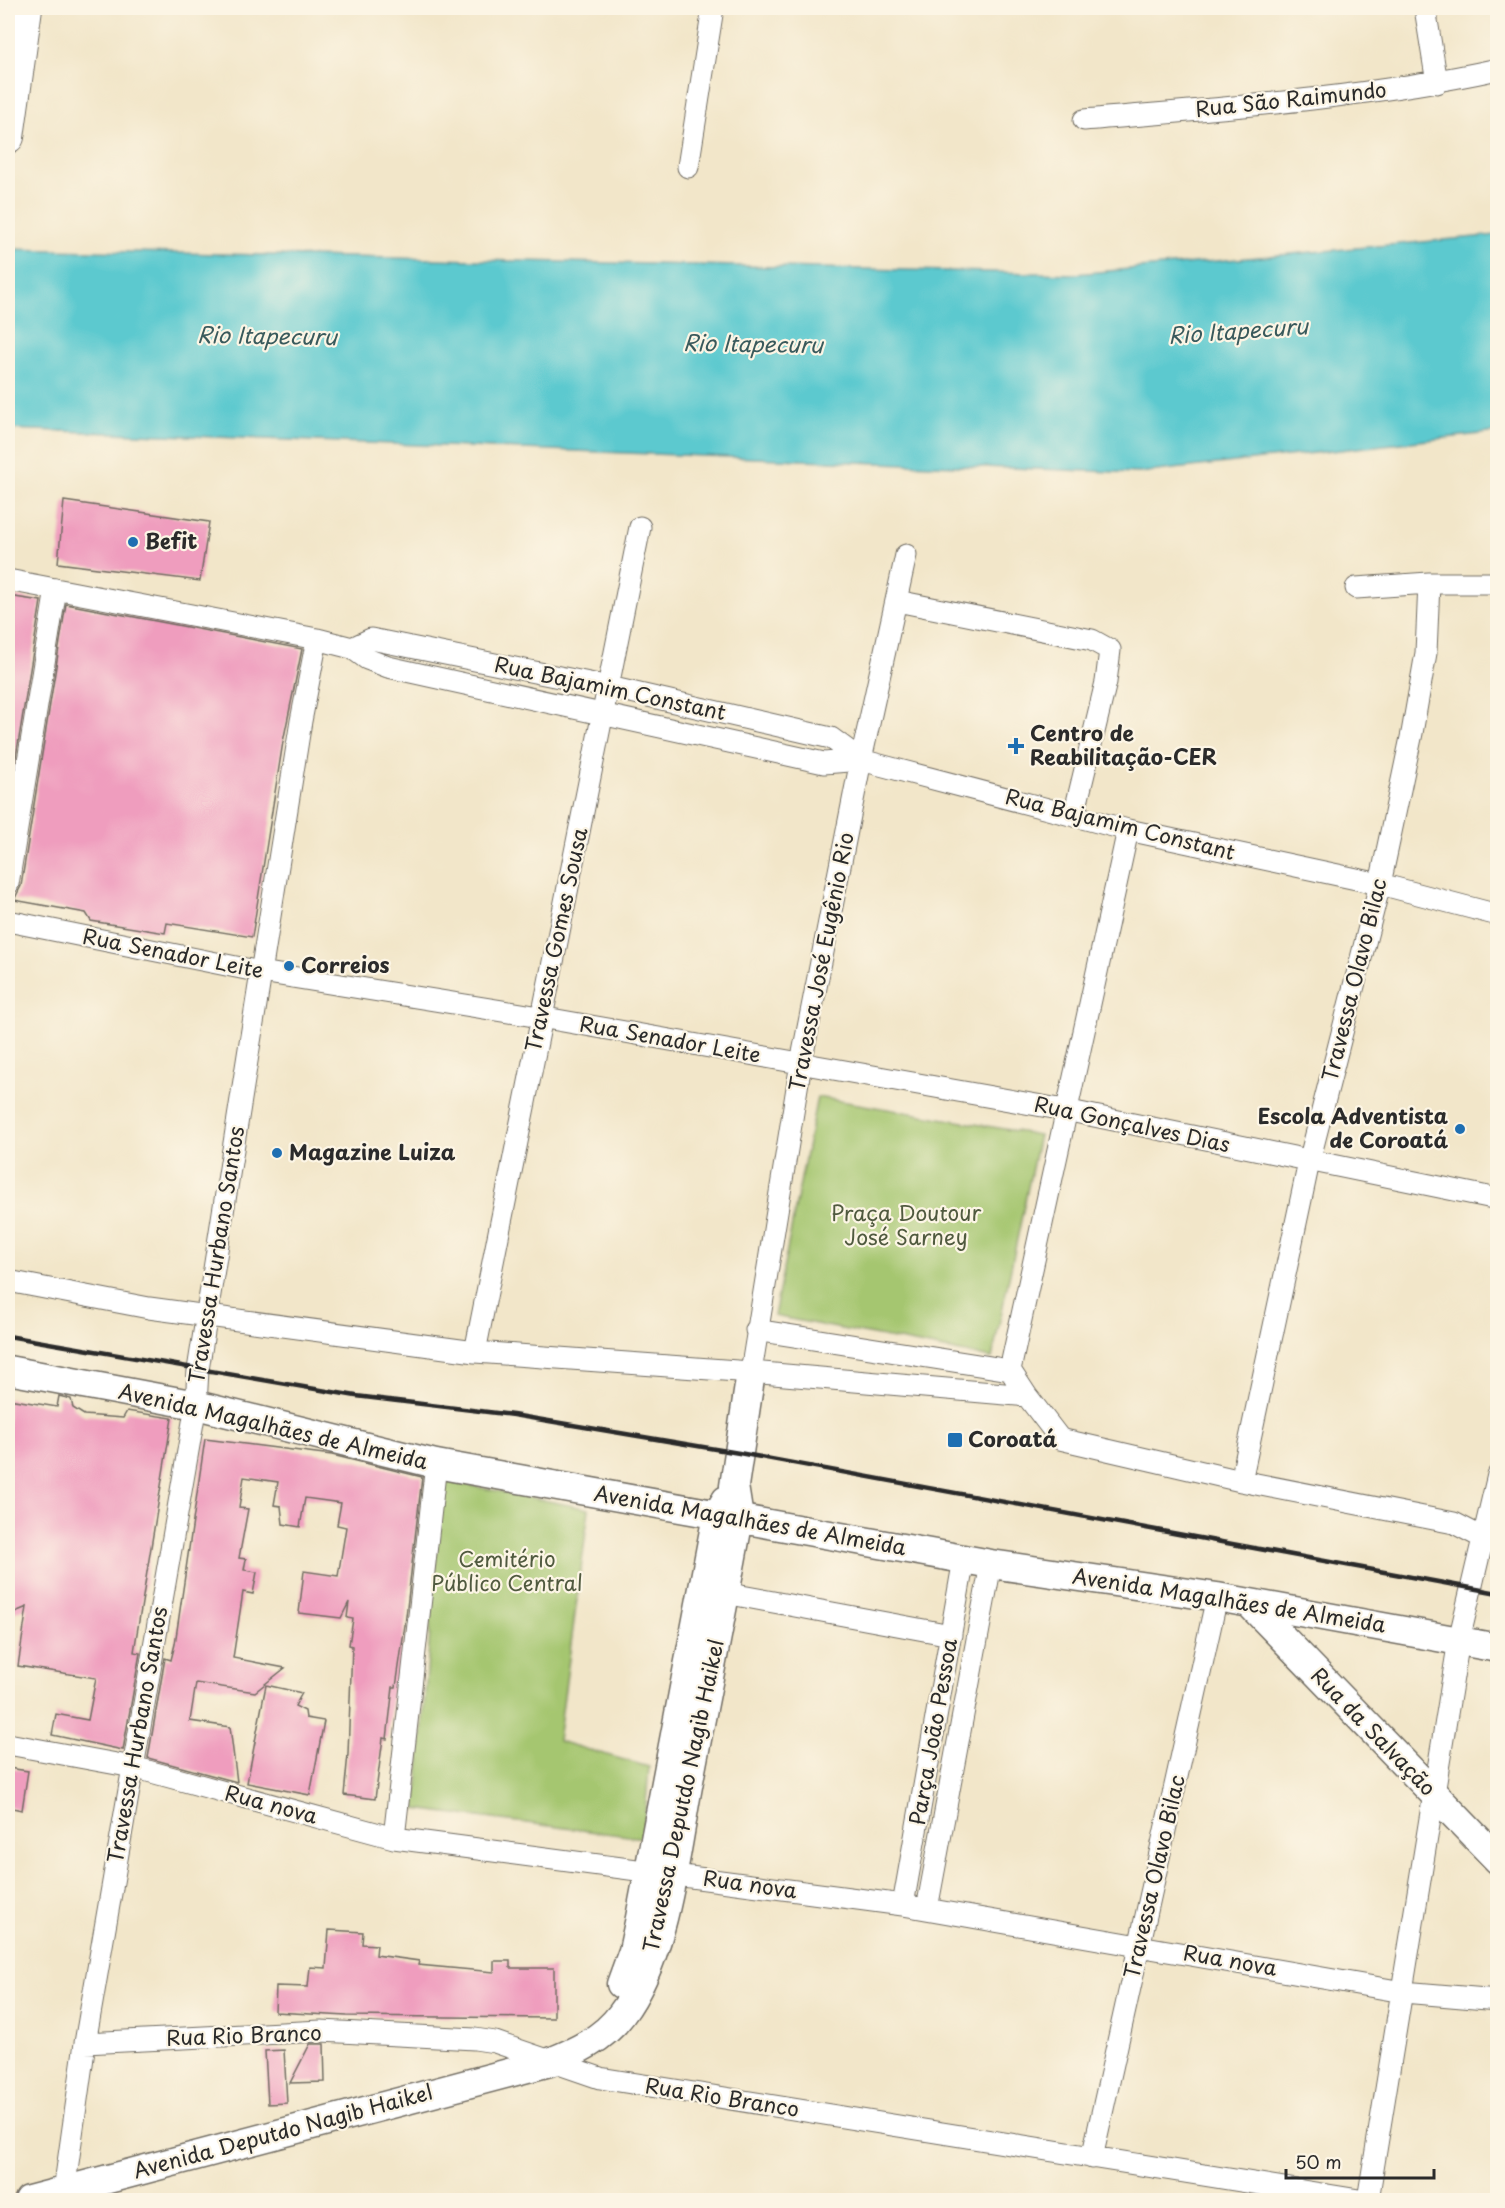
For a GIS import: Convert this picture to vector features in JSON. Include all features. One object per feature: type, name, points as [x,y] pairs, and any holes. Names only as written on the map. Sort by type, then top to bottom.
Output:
[{"type":"main road","points":[[8,137],[26,8]]},
{"type":"street","points":[[688,167],[712,8]]},
{"type":"street","points":[[1425,8],[1437,82]]},
{"type":"street","name":"Rua São Raimundo","points":[[1084,120],[1293,103],[1437,82],[1497,69]]},
{"type":"street","name":"Travessa Gomes Sousa","points":[[475,1352],[540,1017],[604,714],[640,527]]},
{"type":"street","name":"Travessa José Eugênio Rio","points":[[751,1372],[801,1063],[861,760],[906,555]]},
{"type":"street","name":"Rua Bajamim Constant","points":[[8,580],[317,639],[352,648],[367,659],[388,667],[824,763],[861,760],[1128,830],[1380,884],[1497,915]]},
{"type":"street","points":[[1356,588],[1429,583],[1497,583]]},
{"type":"street","name":"Travessa Olavo Bilac","points":[[1241,1480],[1310,1162],[1380,884],[1422,682],[1429,583]]},
{"type":"street","points":[[8,884],[56,588]]},
{"type":"street","points":[[897,601],[1092,640],[1110,650],[1110,660],[1074,815]]},
{"type":"street","name":"Travessa Hurbano Santos","points":[[64,2191],[85,2043],[196,1405],[198,1370],[317,639]]},
{"type":"street","name":"Rua Bajamim Constant","points":[[352,648],[371,639],[609,687],[831,738],[861,760]]},
{"type":"street","points":[[1128,830],[1010,1370],[1060,1438],[1241,1480],[1491,1530]]},
{"type":"street","name":"Rua Senador Leite","points":[[8,921],[261,972],[540,1017],[801,1063]]},
{"type":"street","name":"Rua Gonçalves Dias","points":[[801,1063],[1065,1110],[1497,1199]]},
{"type":"street","points":[[8,1281],[207,1316],[475,1352],[751,1372],[1027,1396]]},
{"type":"street","points":[[756,1330],[1010,1370]]},
{"type":"street","name":"Avenida Magalhães de Almeida","points":[[8,1371],[196,1405],[436,1464],[977,1562],[1217,1597],[1497,1648]]},
{"type":"street","name":"Travessa Deputdo Nagib Haikel","points":[[661,1872],[734,1486],[751,1372]]},
{"type":"street","points":[[394,1838],[436,1464]]},
{"type":"street","points":[[1368,2200],[1459,1640],[1469,1588],[1491,1530],[1497,1475]]},
{"type":"street","name":"Travessa Deputdo Nagib Haikel","points":[[543,2059],[588,2028],[611,2002],[625,1976],[661,1872],[725,1593],[728,1516]]},
{"type":"street","name":"Parça João Pessoa","points":[[903,1905],[951,1635],[977,1562]]},
{"type":"street","name":"Parça João Pessoa","points":[[927,1909],[977,1562]]},
{"type":"street","points":[[725,1593],[951,1635]]},
{"type":"street","name":"Travessa Olavo Bilac","points":[[1092,2158],[1217,1597]]},
{"type":"street","name":"Rua da Salvação","points":[[1249,1603],[1497,1860]]},
{"type":"street","name":"Rua nova","points":[[8,1744],[133,1767],[394,1838],[903,1905],[1403,1992],[1497,2000]]},
{"type":"street","name":"Rua Rio Branco","points":[[85,2043],[321,2031],[475,2039],[495,2042],[600,2078],[1359,2200]]},
{"type":"street","name":"Avenida Deputdo Nagib Haikel","points":[[28,2200],[503,2073],[543,2059]]},
{"type":"green space","name":"Praça Doutour José Sarney","points":[[817,1097],[1039,1135],[992,1358],[774,1316]]},
{"type":"green space","name":"Cemitério Público Central","points":[[442,1480],[589,1509],[558,1741],[649,1767],[643,1838],[416,1809]]},
{"type":"water","name":"Rio Itapecuru","points":[[1497,235],[1497,432],[1139,473],[8,429],[8,249],[1076,274]]},
{"type":"building","name":"Befit","points":[[64,501],[209,522],[200,581],[58,563]]},
{"type":"building","points":[[8,596],[41,601],[14,769],[8,768]]},
{"type":"building","points":[[66,604],[302,649],[283,742],[252,937],[167,923],[165,933],[91,921],[86,913],[14,900],[21,886]]},
{"type":"building","points":[[59,1396],[71,1399],[73,1408],[84,1415],[123,1418],[127,1411],[172,1418],[134,1652],[140,1653],[123,1750],[52,1735],[56,1714],[88,1720],[96,1678],[18,1666],[27,1607],[8,1615],[8,1399],[57,1407]]},
{"type":"building","points":[[205,1439],[332,1455],[422,1477],[396,1687],[393,1687],[387,1739],[383,1738],[375,1799],[344,1795],[352,1646],[349,1645],[353,1619],[347,1618],[349,1602],[341,1618],[299,1613],[304,1571],[338,1576],[346,1527],[337,1525],[341,1503],[305,1498],[300,1527],[283,1524],[281,1506],[274,1505],[278,1482],[244,1477],[239,1508],[248,1509],[239,1558],[246,1559],[244,1570],[257,1572],[253,1594],[243,1592],[233,1658],[285,1668],[255,1692],[196,1683],[190,1721],[230,1727],[237,1782],[148,1758],[165,1658],[171,1660],[175,1644]]},
{"type":"building","points":[[266,1685],[302,1693],[295,1706],[305,1711],[306,1718],[324,1721],[310,1795],[247,1783]]},
{"type":"building","points":[[8,1768],[28,1771],[22,1810],[8,1807]]},
{"type":"building","points":[[329,1930],[363,1932],[362,1944],[377,1945],[376,1955],[419,1961],[418,1965],[494,1972],[494,1961],[510,1961],[510,1968],[554,1968],[554,2018],[347,2016],[275,2012],[276,1986],[308,1987],[310,1967],[326,1968]]},
{"type":"building","points":[[310,2044],[324,2044],[325,2082],[290,2083]]},
{"type":"building","points":[[284,2050],[287,2103],[268,2104],[265,2051]]},
{"type":"railway","points":[[8,1336],[356,1396],[513,1415],[739,1453],[1498,1593]]},
{"type":"place","name":"Befit","points":[[133,542]]},
{"type":"place","name":"Centro de Reabilitação-CER","points":[[1016,746]]},
{"type":"place","name":"Correios","points":[[289,966]]},
{"type":"place","name":"Escola Adventista de Coroatá","points":[[1460,1129]]},
{"type":"place","name":"Magazine Luiza","points":[[277,1153]]},
{"type":"place","name":"Coroatá","points":[[955,1440]]}]
